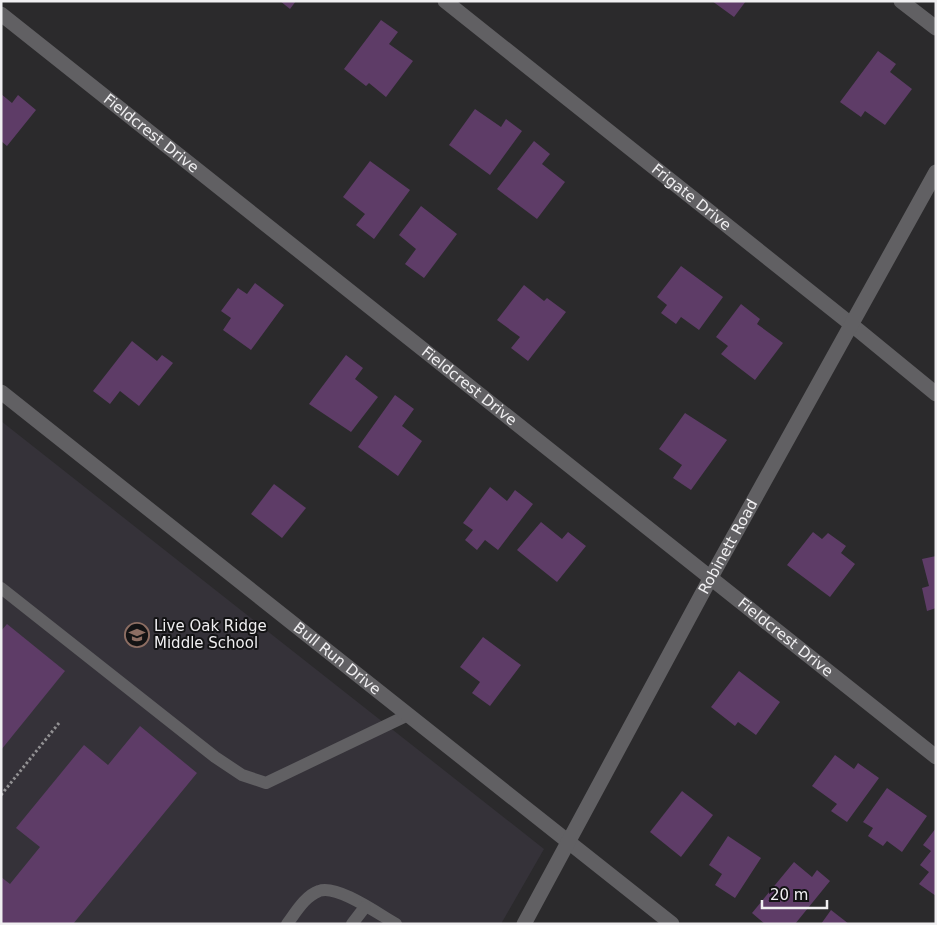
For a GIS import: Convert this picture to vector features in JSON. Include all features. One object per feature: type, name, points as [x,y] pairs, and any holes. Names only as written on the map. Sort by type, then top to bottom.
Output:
[{"type":"street","name":"Frigate Drive","points":[[445,1],[936,394]]},
{"type":"street","points":[[902,1],[936,28]]},
{"type":"street","name":"Fieldcrest Drive","points":[[1,14],[936,757]]},
{"type":"street","name":"Robinett Road","points":[[524,924],[567,841],[710,579],[936,172]]},
{"type":"street","name":"Bull Run Drive","points":[[1,392],[672,924]]},
{"type":"lane","points":[[1,588],[215,757],[242,775],[266,783],[408,715]]},
{"type":"lane","points":[[286,924],[308,898],[320,890],[337,891],[396,924]]},
{"type":"lane","points":[[352,924],[365,907]]},
{"type":"path","points":[[1,795],[59,723]]},
{"type":"shaded area","name":"Live Oak Ridge Middle School","points":[[1,421],[544,849],[501,924],[1,924]]},
{"type":"building","points":[[280,1],[296,1],[290,9]]},
{"type":"building","points":[[712,1],[746,1],[734,17]]},
{"type":"building","points":[[381,20],[398,32],[389,44],[413,61],[386,97],[369,83],[366,86],[344,69]]},
{"type":"building","points":[[878,51],[896,64],[890,72],[912,89],[885,125],[865,111],[861,117],[840,102]]},
{"type":"building","points":[[1,94],[12,103],[18,95],[36,110],[7,146],[1,141]]},
{"type":"building","points":[[475,109],[501,127],[506,119],[522,131],[490,175],[449,145]]},
{"type":"building","points":[[534,141],[550,154],[542,164],[565,182],[537,219],[497,189]]},
{"type":"building","points":[[370,161],[410,190],[374,239],[356,225],[365,214],[343,197]]},
{"type":"building","points":[[421,206],[457,234],[424,278],[405,264],[416,249],[399,235]]},
{"type":"building","points":[[681,266],[723,297],[699,330],[681,317],[676,324],[661,313],[667,305],[657,297]]},
{"type":"building","points":[[255,283],[284,305],[251,350],[223,330],[231,318],[221,311],[238,288],[247,294]]},
{"type":"building","points":[[524,285],[544,301],[547,298],[566,312],[528,361],[511,348],[520,337],[497,320]]},
{"type":"building","points":[[741,304],[760,319],[757,324],[783,343],[755,380],[721,354],[728,346],[716,337]]},
{"type":"building","points":[[132,341],[157,361],[162,355],[173,363],[139,406],[120,391],[110,404],[93,391]]},
{"type":"building","points":[[346,355],[363,368],[355,379],[378,397],[351,432],[309,404]]},
{"type":"building","points":[[395,395],[414,409],[402,426],[422,441],[398,476],[358,447]]},
{"type":"building","points":[[685,413],[727,440],[691,490],[673,478],[682,465],[659,449]]},
{"type":"building","points":[[274,484],[306,508],[282,538],[251,514]]},
{"type":"building","points":[[490,487],[507,501],[515,490],[533,504],[498,550],[485,540],[477,550],[465,540],[473,530],[463,523]]},
{"type":"building","points":[[541,522],[562,539],[568,532],[586,546],[557,582],[517,550]]},
{"type":"building","points":[[813,532],[822,539],[828,533],[846,546],[841,553],[855,564],[830,597],[787,565]]},
{"type":"building","points":[[936,556],[936,608],[927,611],[922,588],[929,586],[922,559]]},
{"type":"building","points":[[7,624],[65,671],[1,750],[1,631]]},
{"type":"building","points":[[483,637],[521,665],[490,706],[472,693],[480,682],[460,667]]},
{"type":"building","points":[[739,671],[780,702],[756,735],[738,722],[735,726],[711,707]]},
{"type":"building","points":[[140,726],[197,773],[73,924],[1,924],[1,877],[10,884],[40,847],[16,828],[84,745],[108,765]]},
{"type":"building","points":[[835,755],[854,769],[858,763],[879,778],[847,822],[831,811],[837,804],[812,786]]},
{"type":"building","points":[[887,788],[927,816],[902,852],[887,841],[883,846],[868,836],[873,828],[863,822]]},
{"type":"building","points":[[682,791],[713,815],[681,857],[650,832]]},
{"type":"building","points":[[936,828],[936,896],[919,884],[929,872],[920,865],[931,851],[923,845]]},
{"type":"building","points":[[728,836],[761,858],[735,898],[715,885],[722,874],[709,865]]},
{"type":"building","points":[[794,862],[812,877],[817,870],[830,881],[795,924],[765,924],[752,913]]},
{"type":"building","points":[[831,910],[849,924],[821,924]]},
{"type":"place","name":"Live Oak Ridge Middle School","points":[[137,635]]}]
